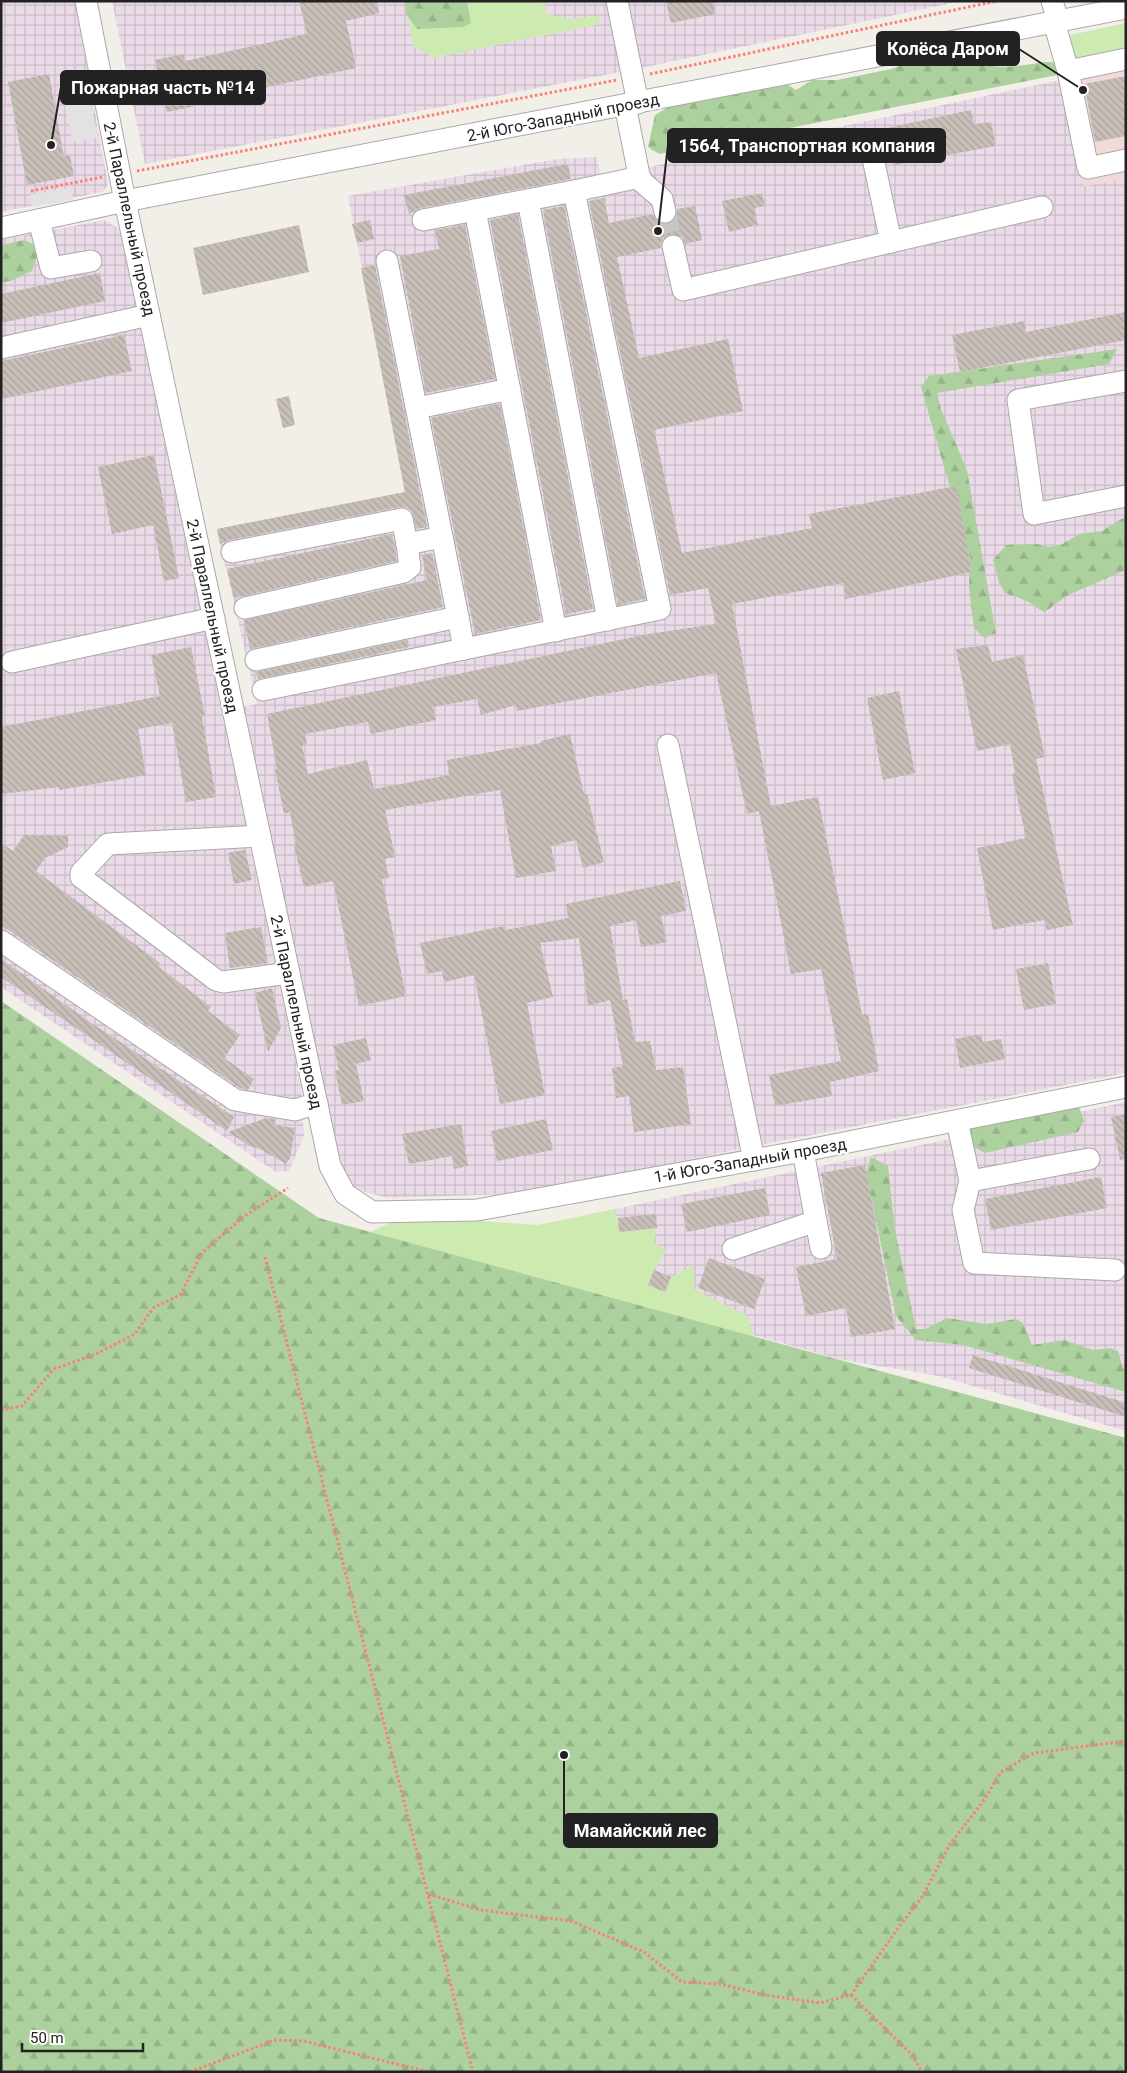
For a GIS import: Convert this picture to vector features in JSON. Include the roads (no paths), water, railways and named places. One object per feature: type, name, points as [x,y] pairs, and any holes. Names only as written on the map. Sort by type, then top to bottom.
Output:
[{"type":"street","name":"2-й Параллельный проезд","points":[[86,1],[125,201],[330,1166],[345,1194],[372,1212]]},
{"type":"street","points":[[617,1],[632,78],[632,104],[640,180],[662,199],[665,212]]},
{"type":"street","name":"2-й Юго-Западный проезд","points":[[1,228],[125,201],[632,104],[1054,15],[1126,8]]},
{"type":"street","points":[[1054,15],[1068,71],[1088,168],[1126,160]]},
{"type":"street","points":[[1068,71],[1126,59]]},
{"type":"street","points":[[871,149],[891,242]]},
{"type":"street","points":[[423,220],[640,177]]},
{"type":"street","points":[[263,690],[660,609],[574,191]]},
{"type":"street","points":[[528,200],[608,620]]},
{"type":"street","points":[[673,246],[683,290],[1042,207]]},
{"type":"street","points":[[475,210],[556,631]]},
{"type":"street","points":[[39,220],[51,268],[91,261]]},
{"type":"street","points":[[387,260],[464,649]]},
{"type":"street","points":[[1,348],[149,315]]},
{"type":"street","points":[[1126,381],[1018,400],[1034,514],[1126,496]]},
{"type":"street","points":[[416,408],[510,390]]},
{"type":"street","points":[[232,552],[402,519],[410,567],[404,572],[246,608]]},
{"type":"street","points":[[407,544],[442,537]]},
{"type":"street","points":[[256,660],[458,617]]},
{"type":"street","points":[[12,662],[214,618]]},
{"type":"street","points":[[668,746],[754,1160]]},
{"type":"street","points":[[260,836],[108,844],[81,873],[81,877],[216,980],[223,982],[289,973]]},
{"type":"street","points":[[1,941],[235,1100],[295,1110],[317,1103]]},
{"type":"street","name":"1-й Юго-Западный проезд","points":[[372,1212],[477,1210],[803,1151],[1126,1087]]},
{"type":"street","points":[[957,1121],[970,1180],[963,1210],[974,1263],[1115,1270]]},
{"type":"street","points":[[803,1151],[821,1248]]},
{"type":"street","points":[[970,1180],[1089,1159]]},
{"type":"street","points":[[733,1249],[816,1221]]},
{"type":"tunnel","points":[[665,212],[673,246]]},
{"type":"place","name":"Колёса Даром","points":[[1083,90]]},
{"type":"place","name":"Пожарная часть №14","points":[[51,145]]},
{"type":"place","name":"1564, Транспортная компания","points":[[658,231]]},
{"type":"place","name":"Мамайский лес","points":[[564,1755]]}]
